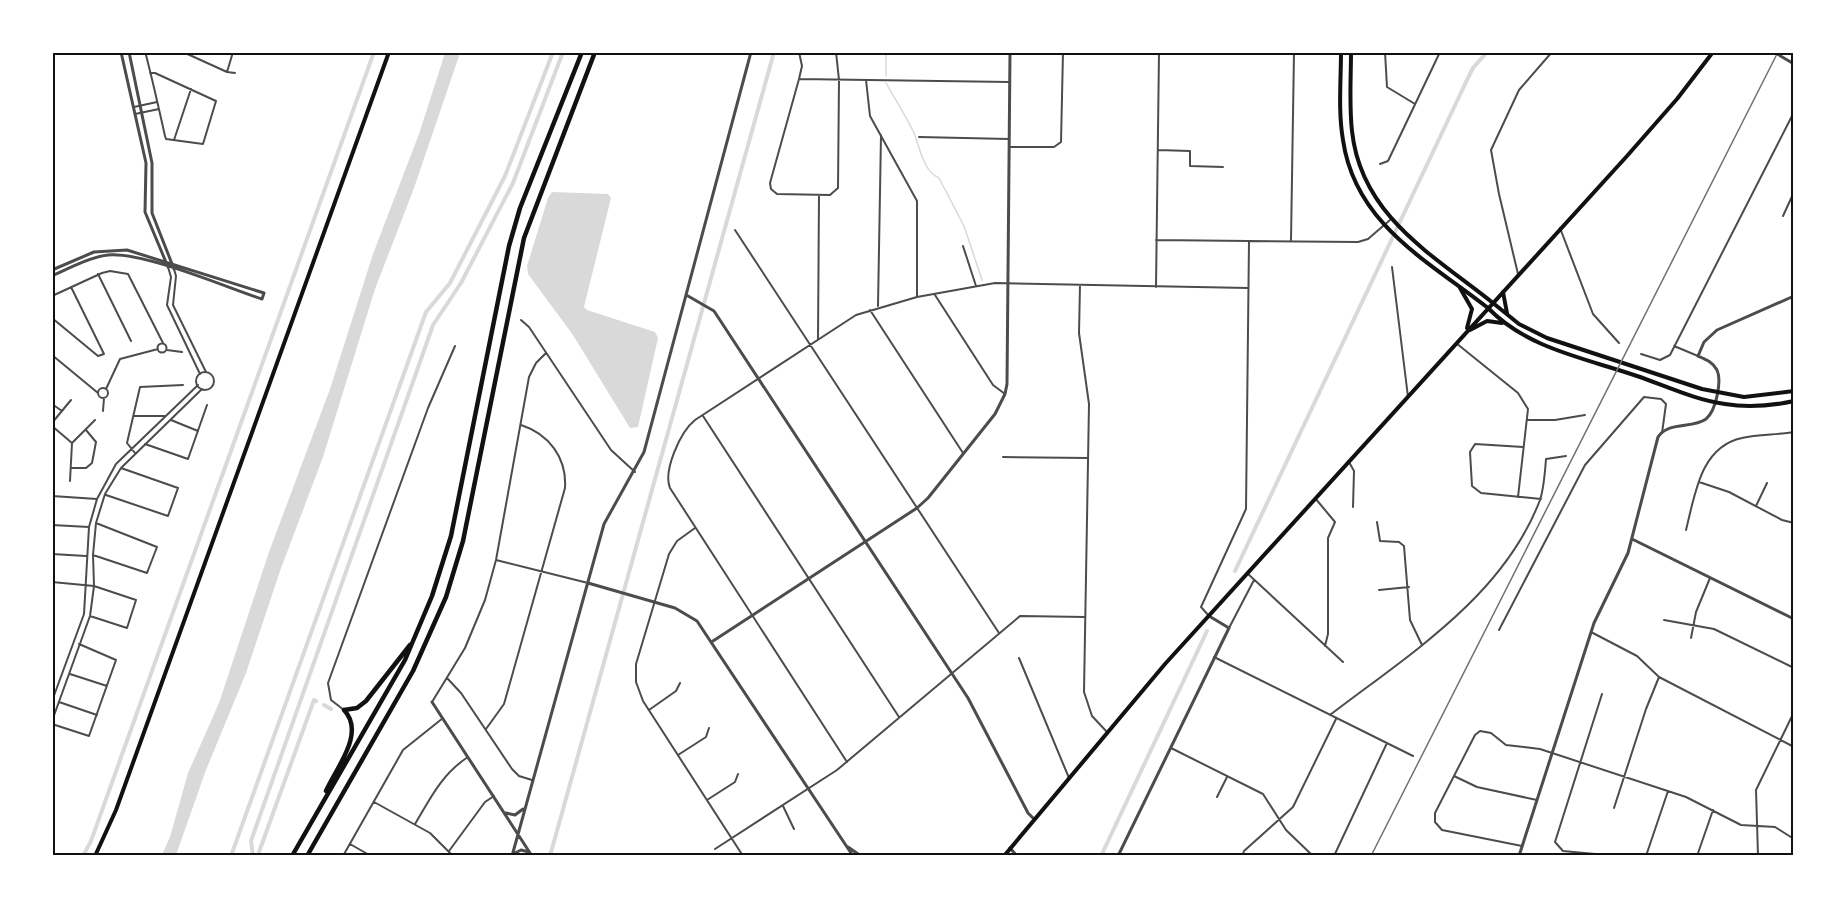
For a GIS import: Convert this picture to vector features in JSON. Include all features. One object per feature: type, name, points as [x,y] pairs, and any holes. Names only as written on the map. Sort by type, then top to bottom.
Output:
[{"type":"highway","points":[[292,855],[405,660],[420,628],[451,536],[509,246],[520,208],[582,52]]},
{"type":"highway","points":[[307,855],[413,671],[446,597],[463,541],[524,238],[596,52]]},
{"type":"highway","points":[[344,710],[357,708],[366,702],[398,662],[420,628]]},
{"type":"highway","points":[[314,818],[353,733],[351,718],[344,710]]},
{"type":"main road","points":[[95,855],[116,810],[389,52]]},
{"type":"main road","points":[[1341,52],[1341,116],[1345,151],[1358,189],[1384,226],[1400,243],[1488,309],[1503,323],[1535,343],[1714,402],[1755,406],[1794,401]]},
{"type":"main road","points":[[1351,52],[1350,114],[1354,144],[1366,183],[1390,220],[1404,234],[1509,316],[1546,338],[1716,393],[1756,396],[1794,391]]},
{"type":"main road","points":[[1004,855],[1107,732],[1209,616],[1675,101],[1713,52]]},
{"type":"main road","points":[[1460,288],[1472,309],[1466,332]]},
{"type":"main road","points":[[1504,290],[1504,306],[1509,316]]},
{"type":"main road","points":[[1466,332],[1487,321],[1503,323]]},
{"type":"street","points":[[52,701],[84,614],[89,527],[98,499],[116,464],[198,384],[200,374],[167,306],[171,277],[145,212],[146,163],[121,52]]},
{"type":"street","points":[[79,645],[115,658],[88,738],[52,722],[79,645],[90,616],[94,586],[93,555],[96,523],[105,494],[121,468],[135,453],[202,389],[210,388],[214,381],[206,372],[173,305],[176,276],[152,213],[152,163],[129,52]]},
{"type":"street","points":[[183,52],[227,72],[235,73]]},
{"type":"street","points":[[227,72],[233,52]]},
{"type":"street","points":[[512,855],[608,514],[635,472],[644,452],[688,296],[751,52]]},
{"type":"street","points":[[799,52],[802,66],[770,186],[777,194],[833,194],[838,186],[839,80],[836,52]]},
{"type":"street","points":[[713,641],[917,508],[995,414],[1005,394],[1010,52]]},
{"type":"street","points":[[1008,147],[1054,147],[1061,142],[1063,52]]},
{"type":"street","points":[[1156,287],[1159,52]]},
{"type":"street","points":[[1291,240],[1294,52]]},
{"type":"street","points":[[1385,52],[1387,87],[1415,104]]},
{"type":"street","points":[[1380,164],[1388,161],[1440,52]]},
{"type":"street","points":[[1519,274],[1499,194],[1491,150],[1519,90],[1552,52]]},
{"type":"street","points":[[1774,52],[1794,64]]},
{"type":"street","points":[[146,55],[150,73],[166,139],[201,146],[216,102],[155,73],[150,73]]},
{"type":"street","points":[[799,79],[1009,82]]},
{"type":"street","points":[[866,80],[867,108],[917,201],[917,297]]},
{"type":"street","points":[[174,141],[191,89]]},
{"type":"street","points":[[134,107],[157,102]]},
{"type":"street","points":[[135,114],[159,109]]},
{"type":"street","points":[[1641,354],[1660,360],[1668,357],[1794,112]]},
{"type":"street","points":[[878,306],[881,135]]},
{"type":"street","points":[[919,137],[1009,140]]},
{"type":"street","points":[[1158,150],[1190,151],[1190,166],[1223,167]]},
{"type":"street","points":[[1783,216],[1794,192]]},
{"type":"street","points":[[819,195],[819,340]]},
{"type":"street","points":[[1156,240],[1364,241],[1390,220]]},
{"type":"street","points":[[1560,228],[1593,314],[1619,343]]},
{"type":"street","points":[[735,230],[999,633]]},
{"type":"street","points":[[1229,628],[1209,616],[1201,607],[1246,509],[1249,241]]},
{"type":"street","points":[[963,246],[976,286]]},
{"type":"street","points":[[52,270],[105,249],[127,250],[165,260],[264,293],[263,299],[168,267],[131,257],[109,255],[52,276]]},
{"type":"street","points":[[1392,267],[1408,397]]},
{"type":"street","points":[[52,290],[54,295],[98,274],[121,271],[132,277],[163,343],[167,346],[166,350]]},
{"type":"street","points":[[98,274],[131,341]]},
{"type":"street","points":[[847,762],[669,486],[668,476],[681,436],[690,424],[856,315],[878,306],[976,286],[1007,283],[1248,288]]},
{"type":"street","points":[[1080,285],[1079,333],[1089,404],[1084,698],[1092,716],[1107,732]]},
{"type":"street","points":[[52,318],[93,351],[103,356],[72,287]]},
{"type":"street","points":[[934,294],[993,385],[1005,394]]},
{"type":"street","points":[[688,296],[709,307],[758,379],[968,698],[1028,813],[1034,819]]},
{"type":"street","points":[[1698,356],[1704,342],[1717,330],[1794,296]]},
{"type":"street","points":[[870,310],[963,453]]},
{"type":"street","points":[[521,320],[611,450],[635,472]]},
{"type":"street","points":[[106,388],[120,360],[158,349],[163,343]]},
{"type":"street","points":[[1456,343],[1518,393],[1528,409],[1518,497]]},
{"type":"street","points":[[93,351],[100,346]]},
{"type":"street","points":[[344,710],[332,700],[328,683],[428,408],[455,346]]},
{"type":"street","points":[[1662,433],[1702,421],[1710,415],[1719,379],[1712,363],[1674,346]]},
{"type":"street","points":[[158,349],[161,352],[166,350],[182,352]]},
{"type":"street","points":[[531,854],[432,702],[465,648],[479,616],[496,560],[529,377],[536,363],[546,353]]},
{"type":"street","points":[[52,356],[105,398]]},
{"type":"street","points":[[200,374],[206,372]]},
{"type":"street","points":[[198,384],[202,389]]},
{"type":"street","points":[[135,453],[127,443],[142,386],[183,385]]},
{"type":"street","points":[[98,393],[100,389],[106,388]]},
{"type":"street","points":[[103,411],[105,398],[109,393],[106,388]]},
{"type":"street","points":[[1499,630],[1585,465],[1646,396],[1661,399],[1666,404],[1662,433],[1632,539],[1622,569],[1591,632],[1519,855]]},
{"type":"street","points":[[71,400],[52,424],[72,443]]},
{"type":"street","points":[[52,404],[62,411]]},
{"type":"street","points":[[145,444],[188,459],[207,405]]},
{"type":"street","points":[[703,415],[899,717]]},
{"type":"street","points":[[1527,420],[1555,420],[1585,415]]},
{"type":"street","points":[[134,416],[164,416]]},
{"type":"street","points":[[70,481],[72,443],[95,420]]},
{"type":"street","points":[[171,420],[198,431]]},
{"type":"street","points":[[486,729],[492,724],[504,704],[565,488],[564,470],[551,443],[538,433],[521,425]]},
{"type":"street","points":[[71,468],[86,468],[92,463],[96,442],[86,430]]},
{"type":"street","points":[[1686,530],[1702,471],[1715,452],[1732,441],[1794,432]]},
{"type":"street","points":[[1523,447],[1479,442],[1472,446],[1470,452],[1471,482],[1475,490],[1541,499]]},
{"type":"street","points":[[1330,715],[1422,645],[1465,608],[1502,564],[1526,529],[1541,499],[1546,459],[1566,456]]},
{"type":"street","points":[[1003,457],[1088,458]]},
{"type":"street","points":[[1349,462],[1354,471],[1353,507]]},
{"type":"street","points":[[105,494],[168,516],[178,488],[121,468]]},
{"type":"street","points":[[1699,482],[1756,506],[1782,520],[1794,523]]},
{"type":"street","points":[[1756,506],[1767,483]]},
{"type":"street","points":[[52,496],[98,499]]},
{"type":"street","points":[[1316,498],[1335,522],[1328,538],[1329,634],[1325,646]]},
{"type":"street","points":[[1377,522],[1380,541],[1399,542],[1404,546],[1411,625],[1422,645]]},
{"type":"street","points":[[93,555],[148,573],[157,547],[96,523]]},
{"type":"street","points":[[52,525],[89,527]]},
{"type":"street","points":[[695,527],[677,541],[669,554],[635,674],[639,693],[649,710],[743,855]]},
{"type":"street","points":[[1632,539],[1794,619]]},
{"type":"street","points":[[52,554],[86,556]]},
{"type":"street","points":[[496,560],[655,602],[684,612],[697,621],[713,641],[853,855]]},
{"type":"street","points":[[1247,573],[1343,662]]},
{"type":"street","points":[[1691,638],[1693,624],[1710,578]]},
{"type":"street","points":[[1118,855],[1254,580]]},
{"type":"street","points":[[52,582],[94,586],[134,598],[136,603],[128,628],[90,616]]},
{"type":"street","points":[[1378,590],[1409,587]]},
{"type":"street","points":[[715,849],[847,762],[1013,622],[1026,614],[1085,616]]},
{"type":"street","points":[[1664,620],[1714,629],[1794,668]]},
{"type":"street","points":[[1591,632],[1637,656],[1659,677],[1794,747]]},
{"type":"street","points":[[1214,657],[1413,756]]},
{"type":"street","points":[[1019,658],[1069,778]]},
{"type":"street","points":[[69,674],[107,686]]},
{"type":"street","points":[[1614,808],[1648,701],[1659,677]]},
{"type":"street","points":[[447,678],[461,693],[512,769],[519,776],[532,780]]},
{"type":"street","points":[[649,710],[676,691],[680,683]]},
{"type":"street","points":[[1602,694],[1555,838],[1556,846],[1563,851],[1617,855]]},
{"type":"street","points":[[59,702],[97,714]]},
{"type":"street","points":[[1758,855],[1755,803],[1758,782],[1794,712]]},
{"type":"street","points":[[343,855],[403,750],[442,718]]},
{"type":"street","points":[[1242,855],[1293,807],[1336,719]]},
{"type":"street","points":[[678,755],[706,736],[709,728]]},
{"type":"street","points":[[1522,846],[1438,827],[1434,819],[1475,735],[1480,731],[1491,733],[1506,745],[1553,753],[1668,791],[1741,825],[1775,827],[1794,839]]},
{"type":"street","points":[[1335,855],[1387,743]]},
{"type":"street","points":[[1171,748],[1266,797],[1280,820],[1312,855]]},
{"type":"street","points":[[415,824],[440,780],[468,757]]},
{"type":"street","points":[[707,800],[735,782],[738,774]]},
{"type":"street","points":[[1454,776],[1477,787],[1537,800]]},
{"type":"street","points":[[1217,797],[1227,777]]},
{"type":"street","points":[[1646,855],[1668,791]]},
{"type":"street","points":[[449,851],[485,802],[494,796]]},
{"type":"street","points":[[374,801],[415,824],[453,855]]},
{"type":"street","points":[[783,806],[794,829]]},
{"type":"street","points":[[504,811],[515,815],[525,808]]},
{"type":"street","points":[[1697,855],[1713,810]]},
{"type":"street","points":[[349,844],[371,855]]},
{"type":"street","points":[[847,846],[861,855]]},
{"type":"street","points":[[1010,848],[1017,855]]},
{"type":"street","points":[[512,855],[521,850],[531,854]]},
{"type":"shaded area","points":[[445,53],[460,53],[414,188],[375,289],[323,457],[280,571],[246,673],[206,770],[176,855],[162,855],[170,837],[188,773],[219,703],[269,552],[330,389],[373,254],[419,134]]},
{"type":"shaded area","points":[[552,192],[608,194],[611,198],[584,307],[587,310],[655,332],[658,338],[638,427],[630,428],[573,335],[528,274],[527,266],[548,198]]},
{"type":"waterway","points":[[83,856],[91,841],[374,52]]},
{"type":"waterway","points":[[231,856],[426,312],[450,283],[505,176],[553,52]]},
{"type":"waterway","points":[[253,856],[251,841],[433,325],[461,283],[513,183],[563,52]]},
{"type":"waterway","points":[[550,856],[774,52]]},
{"type":"waterway","points":[[886,52],[886,76]]},
{"type":"waterway","points":[[1235,571],[1466,82],[1473,68],[1487,52]]},
{"type":"waterway","points":[[886,83],[914,133],[926,165],[939,178],[964,226],[982,280]]},
{"type":"waterway","points":[[1101,856],[1207,631]]},
{"type":"waterway","points":[[259,852],[314,700],[316,701]]},
{"type":"waterway","points":[[324,705],[331,709]]},
{"type":"railway","points":[[1371,856],[1778,52]]}]
